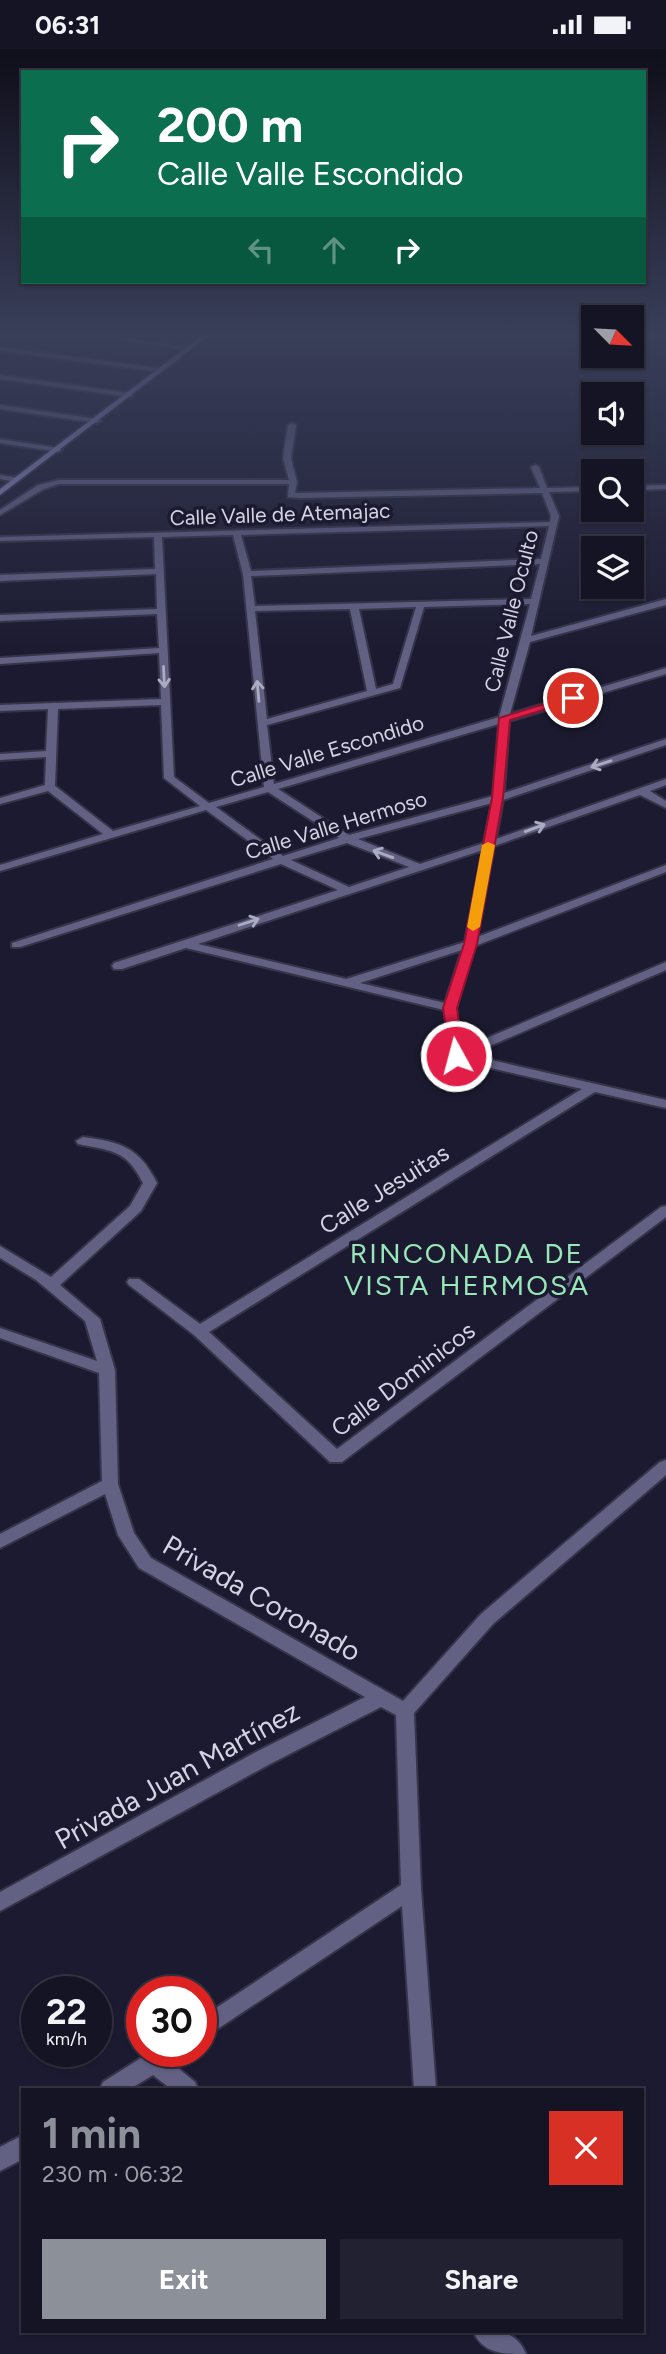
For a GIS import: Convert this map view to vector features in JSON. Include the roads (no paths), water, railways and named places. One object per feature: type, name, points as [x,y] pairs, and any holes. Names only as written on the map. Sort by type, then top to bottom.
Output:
[{"type":"street","points":[[0,493],[75,438]]},
{"type":"street","points":[[290,438],[287,458],[293,482],[291,495],[581,490]]},
{"type":"street","points":[[0,441],[58,450]]},
{"type":"street","name":"Calle Valle Oculto","points":[[456,1056],[450,1008],[470,944],[498,798],[504,718],[536,601],[555,516],[535,467]]},
{"type":"street","points":[[0,477],[16,480]]},
{"type":"street","points":[[0,513],[41,487],[59,482],[293,482]]},
{"type":"street","points":[[644,488],[666,487]]},
{"type":"street","name":"Calle Valle de Atemajac","points":[[4,539],[553,524]]},
{"type":"street","points":[[237,533],[247,574],[269,788],[347,839],[419,867]]},
{"type":"street","points":[[158,535],[169,778],[281,860],[347,890]]},
{"type":"street","points":[[0,546],[4,539]]},
{"type":"street","points":[[247,574],[545,561]]},
{"type":"street","points":[[0,578],[160,571]]},
{"type":"street","points":[[250,609],[536,601]]},
{"type":"street","points":[[526,640],[666,602]]},
{"type":"street","points":[[261,724],[397,686],[421,603]]},
{"type":"street","points":[[354,605],[372,693]]},
{"type":"street","points":[[0,618],[162,611]]},
{"type":"street","points":[[0,660],[163,650]]},
{"type":"street","name":"Calle Valle Escondido","points":[[0,868],[666,671]]},
{"type":"street","points":[[0,708],[166,702]]},
{"type":"street","points":[[50,787],[53,705]]},
{"type":"street","name":"Calle Valle Hermoso","points":[[16,945],[347,839],[498,798],[666,742]]},
{"type":"street","points":[[0,757],[51,754]]},
{"type":"street","points":[[118,966],[488,845],[666,782]]},
{"type":"street","points":[[0,801],[50,787]]},
{"type":"street","points":[[50,787],[111,835]]},
{"type":"street","points":[[640,790],[666,805]]},
{"type":"street","points":[[346,983],[470,944],[666,868]]},
{"type":"street","points":[[185,944],[450,1008]]},
{"type":"street","points":[[456,1056],[666,967]]},
{"type":"street","points":[[456,1056],[666,1104]]},
{"type":"street","name":"Calle Jesuitas","points":[[199,1331],[594,1087]]},
{"type":"street","points":[[648,1098],[666,1090]]},
{"type":"street","points":[[51,1285],[136,1208],[150,1183],[141,1163],[117,1145],[83,1141]]},
{"type":"street","name":"Calle Dominicos","points":[[199,1331],[336,1458],[666,1210]]},
{"type":"street","name":"Privada Coronado","points":[[0,1251],[51,1285],[92,1319],[107,1370],[110,1484],[126,1535],[145,1563],[405,1711]]},
{"type":"street","points":[[134,1282],[199,1331]]},
{"type":"street","points":[[0,1333],[107,1370]]},
{"type":"street","points":[[425,2088],[411,1889],[405,1711],[487,1619],[666,1466]]},
{"type":"street","points":[[0,1542],[110,1484]]},
{"type":"street","name":"Privada Juan Martínez","points":[[0,1902],[263,1758],[381,1697]]},
{"type":"street","points":[[217,2020],[411,1889]]},
{"type":"street","points":[[113,2088],[146,2067]]},
{"type":"street","points":[[170,2067],[186,2088]]},
{"type":"street","points":[[0,2160],[21,2147]]},
{"type":"street","points":[[488,2333],[514,2354]]},
{"type":"district","name":"RINCONADA DE VISTA HERMOSA","points":[[467,1269]]}]
